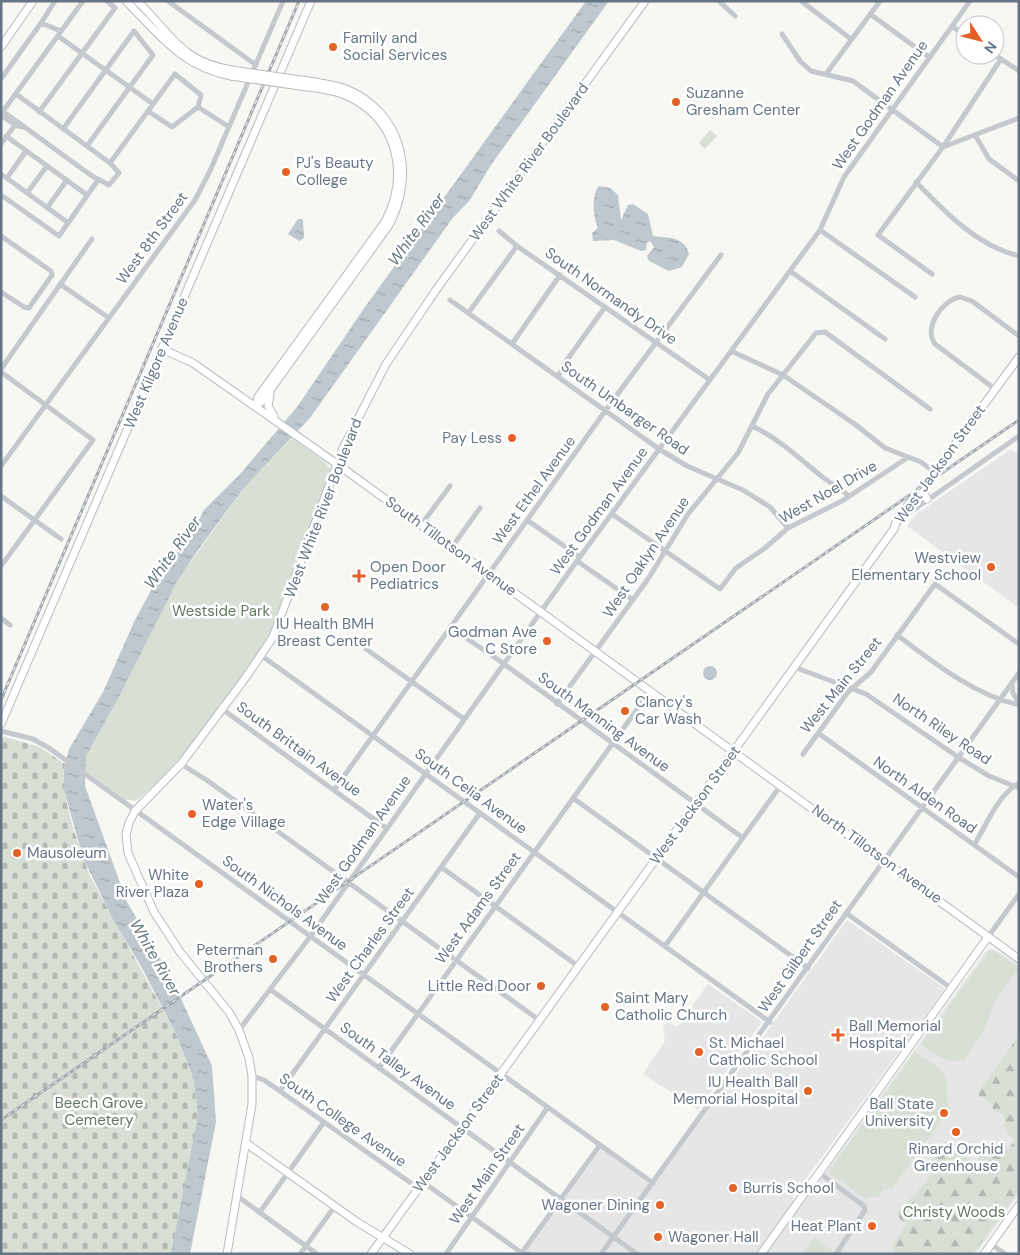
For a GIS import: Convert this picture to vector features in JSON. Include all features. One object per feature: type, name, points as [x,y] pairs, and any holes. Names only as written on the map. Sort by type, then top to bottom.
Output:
[{"type":"main road","points":[[1,47],[33,1]]},
{"type":"main road","points":[[126,1],[186,59],[204,69],[346,90],[363,99],[378,112],[391,128],[399,146],[404,167],[403,186],[399,205],[389,225],[256,406]]},
{"type":"main road","points":[[137,1],[172,41],[188,55],[231,73]]},
{"type":"main road","name":"West Kilgore Avenue","points":[[1,724],[311,1]]},
{"type":"main road","name":"West White River Boulevard","points":[[227,1254],[252,1104],[252,1076],[248,1052],[239,1030],[221,1002],[171,940],[143,890],[126,845],[127,829],[135,811],[181,764],[262,656],[280,621],[337,464],[360,412],[402,340],[645,1]]},
{"type":"main road","points":[[256,406],[258,397],[385,222],[394,203],[398,186],[398,168],[394,148],[387,131],[374,115],[360,103],[344,94],[300,83]]},
{"type":"main road","points":[[162,349],[193,363],[256,406],[271,414]]},
{"type":"main road","name":"West Jackson Street","points":[[371,1254],[894,529],[897,518],[934,472],[1019,356]]},
{"type":"main road","points":[[271,414],[268,402],[273,385]]},
{"type":"main road","name":"South Tillotson Avenue","points":[[271,414],[277,421],[735,750]]},
{"type":"main road","points":[[921,489],[927,499]]},
{"type":"main road","name":"North Tillotson Avenue","points":[[735,750],[1019,959]]},
{"type":"main road","points":[[760,1254],[988,937]]},
{"type":"main road","points":[[246,1143],[335,1206],[410,1254]]},
{"type":"main road","points":[[984,1254],[1019,1205]]},
{"type":"street","points":[[1,79],[55,1]]},
{"type":"street","points":[[2,113],[83,1]]},
{"type":"street","points":[[39,112],[115,8],[107,1]]},
{"type":"street","points":[[168,1],[256,65]]},
{"type":"street","name":"West 8th Street","points":[[1,466],[195,200],[284,1]]},
{"type":"street","points":[[719,1],[735,16]]},
{"type":"street","points":[[826,74],[880,1]]},
{"type":"street","name":"West Godman Avenue","points":[[239,1030],[310,937],[578,559],[820,230],[842,179],[970,1]]},
{"type":"street","points":[[801,2],[851,39]]},
{"type":"street","points":[[870,14],[929,57]]},
{"type":"street","points":[[41,23],[59,34],[82,53],[153,104]]},
{"type":"street","points":[[63,129],[134,31],[153,55],[87,146]]},
{"type":"street","points":[[782,34],[806,67],[815,73],[854,82],[943,146]]},
{"type":"street","points":[[1005,62],[1019,71]]},
{"type":"street","points":[[932,274],[878,235],[943,146],[997,65]]},
{"type":"street","points":[[110,163],[175,74],[201,95],[198,107],[172,127],[148,112]]},
{"type":"street","points":[[2,113],[15,125],[20,126],[98,180],[107,185],[112,184],[119,173],[110,163],[16,94]]},
{"type":"street","points":[[198,107],[229,127]]},
{"type":"street","points":[[2,113],[82,169]]},
{"type":"street","points":[[943,146],[1019,118]]},
{"type":"street","points":[[1,144],[15,125]]},
{"type":"street","points":[[975,135],[989,159],[1019,181]]},
{"type":"street","points":[[6,136],[87,194]]},
{"type":"street","points":[[7,178],[26,151]]},
{"type":"street","points":[[27,193],[47,166]]},
{"type":"street","points":[[1,174],[67,222]]},
{"type":"street","points":[[47,208],[67,180]]},
{"type":"street","points":[[1,196],[58,236],[87,194],[93,190],[98,180]]},
{"type":"street","points":[[916,182],[946,214],[989,244],[1019,256]]},
{"type":"street","points":[[820,230],[916,297]]},
{"type":"street","name":"South Normandy Drive","points":[[499,231],[517,246],[710,380]]},
{"type":"street","points":[[1,236],[51,272],[52,275],[28,308],[1,292]]},
{"type":"street","points":[[1,566],[92,441],[1,371],[92,238]]},
{"type":"street","points":[[469,312],[517,246]]},
{"type":"street","name":"West Ethel Avenue","points":[[334,790],[527,520],[721,255]]},
{"type":"street","points":[[790,271],[885,339]]},
{"type":"street","points":[[512,344],[560,275]]},
{"type":"street","points":[[60,284],[109,318]]},
{"type":"street","points":[[995,389],[934,344],[930,334],[931,325],[950,300],[958,297],[972,301],[1019,336]]},
{"type":"street","name":"South Umbarger Road","points":[[450,300],[659,449],[687,466],[743,490],[770,507],[788,528]]},
{"type":"street","points":[[558,377],[564,364],[605,308]]},
{"type":"street","name":"West Oaklyn Avenue","points":[[596,651],[666,553],[671,541],[688,514],[718,479],[743,444],[762,403],[814,334],[820,331],[825,332],[930,408]]},
{"type":"street","points":[[731,351],[783,375],[856,425],[885,448],[921,462],[934,472]]},
{"type":"street","points":[[752,426],[790,448],[821,476],[842,489],[849,496]]},
{"type":"street","points":[[894,529],[907,514],[927,499],[1019,436]]},
{"type":"street","name":"West Noel Drive","points":[[666,553],[720,589],[736,568],[765,548],[788,528],[801,519],[837,504],[907,458]]},
{"type":"street","points":[[421,525],[450,486]]},
{"type":"street","points":[[1,496],[61,539]]},
{"type":"street","points":[[452,547],[480,508]]},
{"type":"street","points":[[612,514],[666,553]]},
{"type":"street","points":[[527,520],[633,600]]},
{"type":"street","name":"West Main Street","points":[[803,754],[853,688],[871,672],[935,584],[1019,644]]},
{"type":"street","points":[[1,618],[10,625]]},
{"type":"street","name":"South Manning Avenue","points":[[450,627],[504,664],[743,838]]},
{"type":"street","points":[[897,635],[944,669],[999,701],[1019,704]]},
{"type":"street","points":[[366,649],[464,719]]},
{"type":"street","points":[[557,704],[596,651]]},
{"type":"street","name":"South Celia Avenue","points":[[262,656],[770,1022]]},
{"type":"street","name":"North Riley Road","points":[[794,667],[853,688],[893,711],[958,757],[990,776],[1017,786]]},
{"type":"street","name":"West Gilbert Street","points":[[601,1254],[770,1022],[1019,673]]},
{"type":"street","points":[[1013,681],[1013,694],[1019,704]]},
{"type":"street","name":"West Adams Street","points":[[379,1068],[651,690]]},
{"type":"street","name":"South Brittain Avenue","points":[[222,709],[386,828]]},
{"type":"street","name":"South Nichols Avenue","points":[[1,731],[33,739],[49,748],[653,1183]]},
{"type":"street","name":"North Alden Road","points":[[818,733],[1019,877]]},
{"type":"street","points":[[181,764],[208,780],[539,1020]]},
{"type":"street","points":[[665,946],[781,785]]},
{"type":"street","points":[[974,845],[998,802],[1017,786]]},
{"type":"street","points":[[573,798],[808,968]]},
{"type":"street","name":"West Charles Street","points":[[280,1091],[480,813]]},
{"type":"street","points":[[441,867],[578,966]]},
{"type":"street","points":[[988,937],[1019,894]]},
{"type":"street","points":[[846,913],[951,988]]},
{"type":"street","name":"South Talley Avenue","points":[[271,990],[637,1254]]},
{"type":"street","name":"South College Avenue","points":[[252,1076],[264,1080],[418,1188]]},
{"type":"street","name":"West Main Street","points":[[446,1254],[548,1107]]},
{"type":"street","points":[[260,1212],[324,1122]]},
{"type":"street","points":[[522,1254],[600,1145]]},
{"type":"street","points":[[818,1172],[864,1206],[865,1210],[836,1254]]},
{"type":"street","points":[[423,1182],[522,1254],[528,1254]]},
{"type":"street","points":[[237,1196],[316,1254]]},
{"type":"street","points":[[300,1254],[335,1206]]},
{"type":"street","points":[[991,1244],[1005,1254]]},
{"type":"shaded area","name":"Westview Elementary School","points":[[1011,449],[1019,455],[1019,608],[907,526],[915,515]]},
{"type":"shaded area","name":"Ball State University","points":[[847,920],[943,987],[944,990],[792,1198],[802,1205],[986,951],[992,948],[1019,965],[1019,1194],[976,1254],[524,1254],[601,1148],[649,1184],[729,1081],[747,1095],[743,1102],[749,1093],[732,1080]]},
{"type":"shaded area","name":"St. Michael Catholic School","points":[[708,984],[762,1022],[698,1110],[643,1074],[665,1041],[663,1028],[667,1022],[677,1027]]},
{"type":"green space","points":[[710,130],[717,136],[705,149],[699,143]]},
{"type":"green space","name":"Westside Park","points":[[292,438],[325,462],[331,470],[272,629],[245,674],[213,718],[178,760],[141,797],[135,801],[124,799],[83,769],[86,756],[118,699],[178,580],[243,489]]},
{"type":"green space","name":"Beech Grove Cemetery","points":[[5,737],[40,747],[65,764],[64,777],[67,806],[90,876],[176,1034],[193,1077],[198,1115],[172,1254],[1,1254],[1,739]]},
{"type":"green space","points":[[993,950],[1019,968],[995,1001],[985,1029],[964,1060],[951,1060],[936,1055],[921,1044],[989,951]]},
{"type":"green space","name":"Christy Woods","points":[[1019,1035],[1019,1191],[973,1254],[898,1254],[891,1247],[907,1224],[899,1218],[898,1212],[934,1171],[929,1167],[938,1151],[947,1149],[977,1164],[982,1145],[994,1142],[1008,1149],[1015,1140],[1006,1132],[1004,1114],[995,1112],[989,1102],[977,1094]]},
{"type":"green space","points":[[915,1052],[943,1072],[947,1081],[947,1095],[950,1108],[892,1189],[889,1187],[887,1191],[884,1189],[878,1197],[869,1197],[867,1200],[828,1172]]},
{"type":"green space","points":[[814,1237],[832,1250],[831,1254],[802,1254]]},
{"type":"water","name":"White River","points":[[586,1],[609,1],[491,165],[470,200],[452,219],[310,418],[243,489],[201,546],[178,580],[118,699],[86,756],[85,786],[127,902],[171,977],[212,1066],[216,1122],[190,1254],[171,1254],[198,1115],[193,1077],[176,1034],[142,968],[114,921],[83,858],[64,790],[64,768],[69,749],[103,692],[134,622],[157,579],[193,531],[204,510],[240,474],[297,407],[365,307]]},
{"type":"water","points":[[599,186],[610,188],[618,195],[621,220],[628,205],[633,204],[648,214],[653,236],[675,239],[684,244],[689,254],[682,267],[669,271],[649,261],[647,256],[654,247],[650,241],[647,243],[646,250],[641,251],[614,240],[593,241],[592,233],[598,228],[594,207],[596,190]]},
{"type":"water","points":[[298,219],[303,219],[304,238],[299,241],[288,234]]},
{"type":"water","points":[[710,666],[715,668],[717,673],[715,678],[710,680],[705,678],[703,673],[705,668]]},
{"type":"railway","points":[[1,700],[299,1]]},
{"type":"railway","points":[[1,1120],[1019,420]]},
{"type":"place","name":"Family and Social Services","points":[[333,47]]},
{"type":"place","name":"Suzanne Gresham Center","points":[[676,102]]},
{"type":"place","name":"PJ's Beauty College","points":[[286,172]]},
{"type":"place","name":"Pay Less","points":[[512,438]]},
{"type":"place","name":"Westview Elementary School","points":[[991,567]]},
{"type":"place","name":"Open Door Pediatrics","points":[[359,576]]},
{"type":"place","name":"IU Health BMH Breast Center","points":[[325,607]]},
{"type":"place","name":"Godman Ave C Store","points":[[547,641]]},
{"type":"place","name":"Clancy's Car Wash","points":[[625,711]]},
{"type":"place","name":"Water's Edge Village","points":[[192,814]]},
{"type":"place","name":"Mausoleum","points":[[17,853]]},
{"type":"place","name":"White River Plaza","points":[[199,884]]},
{"type":"place","name":"Peterman Brothers","points":[[273,959]]},
{"type":"place","name":"Little Red Door","points":[[541,986]]},
{"type":"place","name":"Saint Mary Catholic Church","points":[[605,1007]]},
{"type":"place","name":"Ball Memorial Hospital","points":[[838,1035]]},
{"type":"place","name":"St. Michael Catholic School","points":[[699,1052]]},
{"type":"place","name":"IU Health Ball Memorial Hospital","points":[[808,1091]]},
{"type":"place","name":"Ball State University","points":[[944,1113]]},
{"type":"place","name":"Rinard Orchid Greenhouse","points":[[956,1132]]},
{"type":"place","name":"Burris School","points":[[733,1188]]},
{"type":"place","name":"Wagoner Dining","points":[[660,1205]]},
{"type":"place","name":"Heat Plant","points":[[872,1226]]},
{"type":"place","name":"Wagoner Hall","points":[[658,1237]]}]
